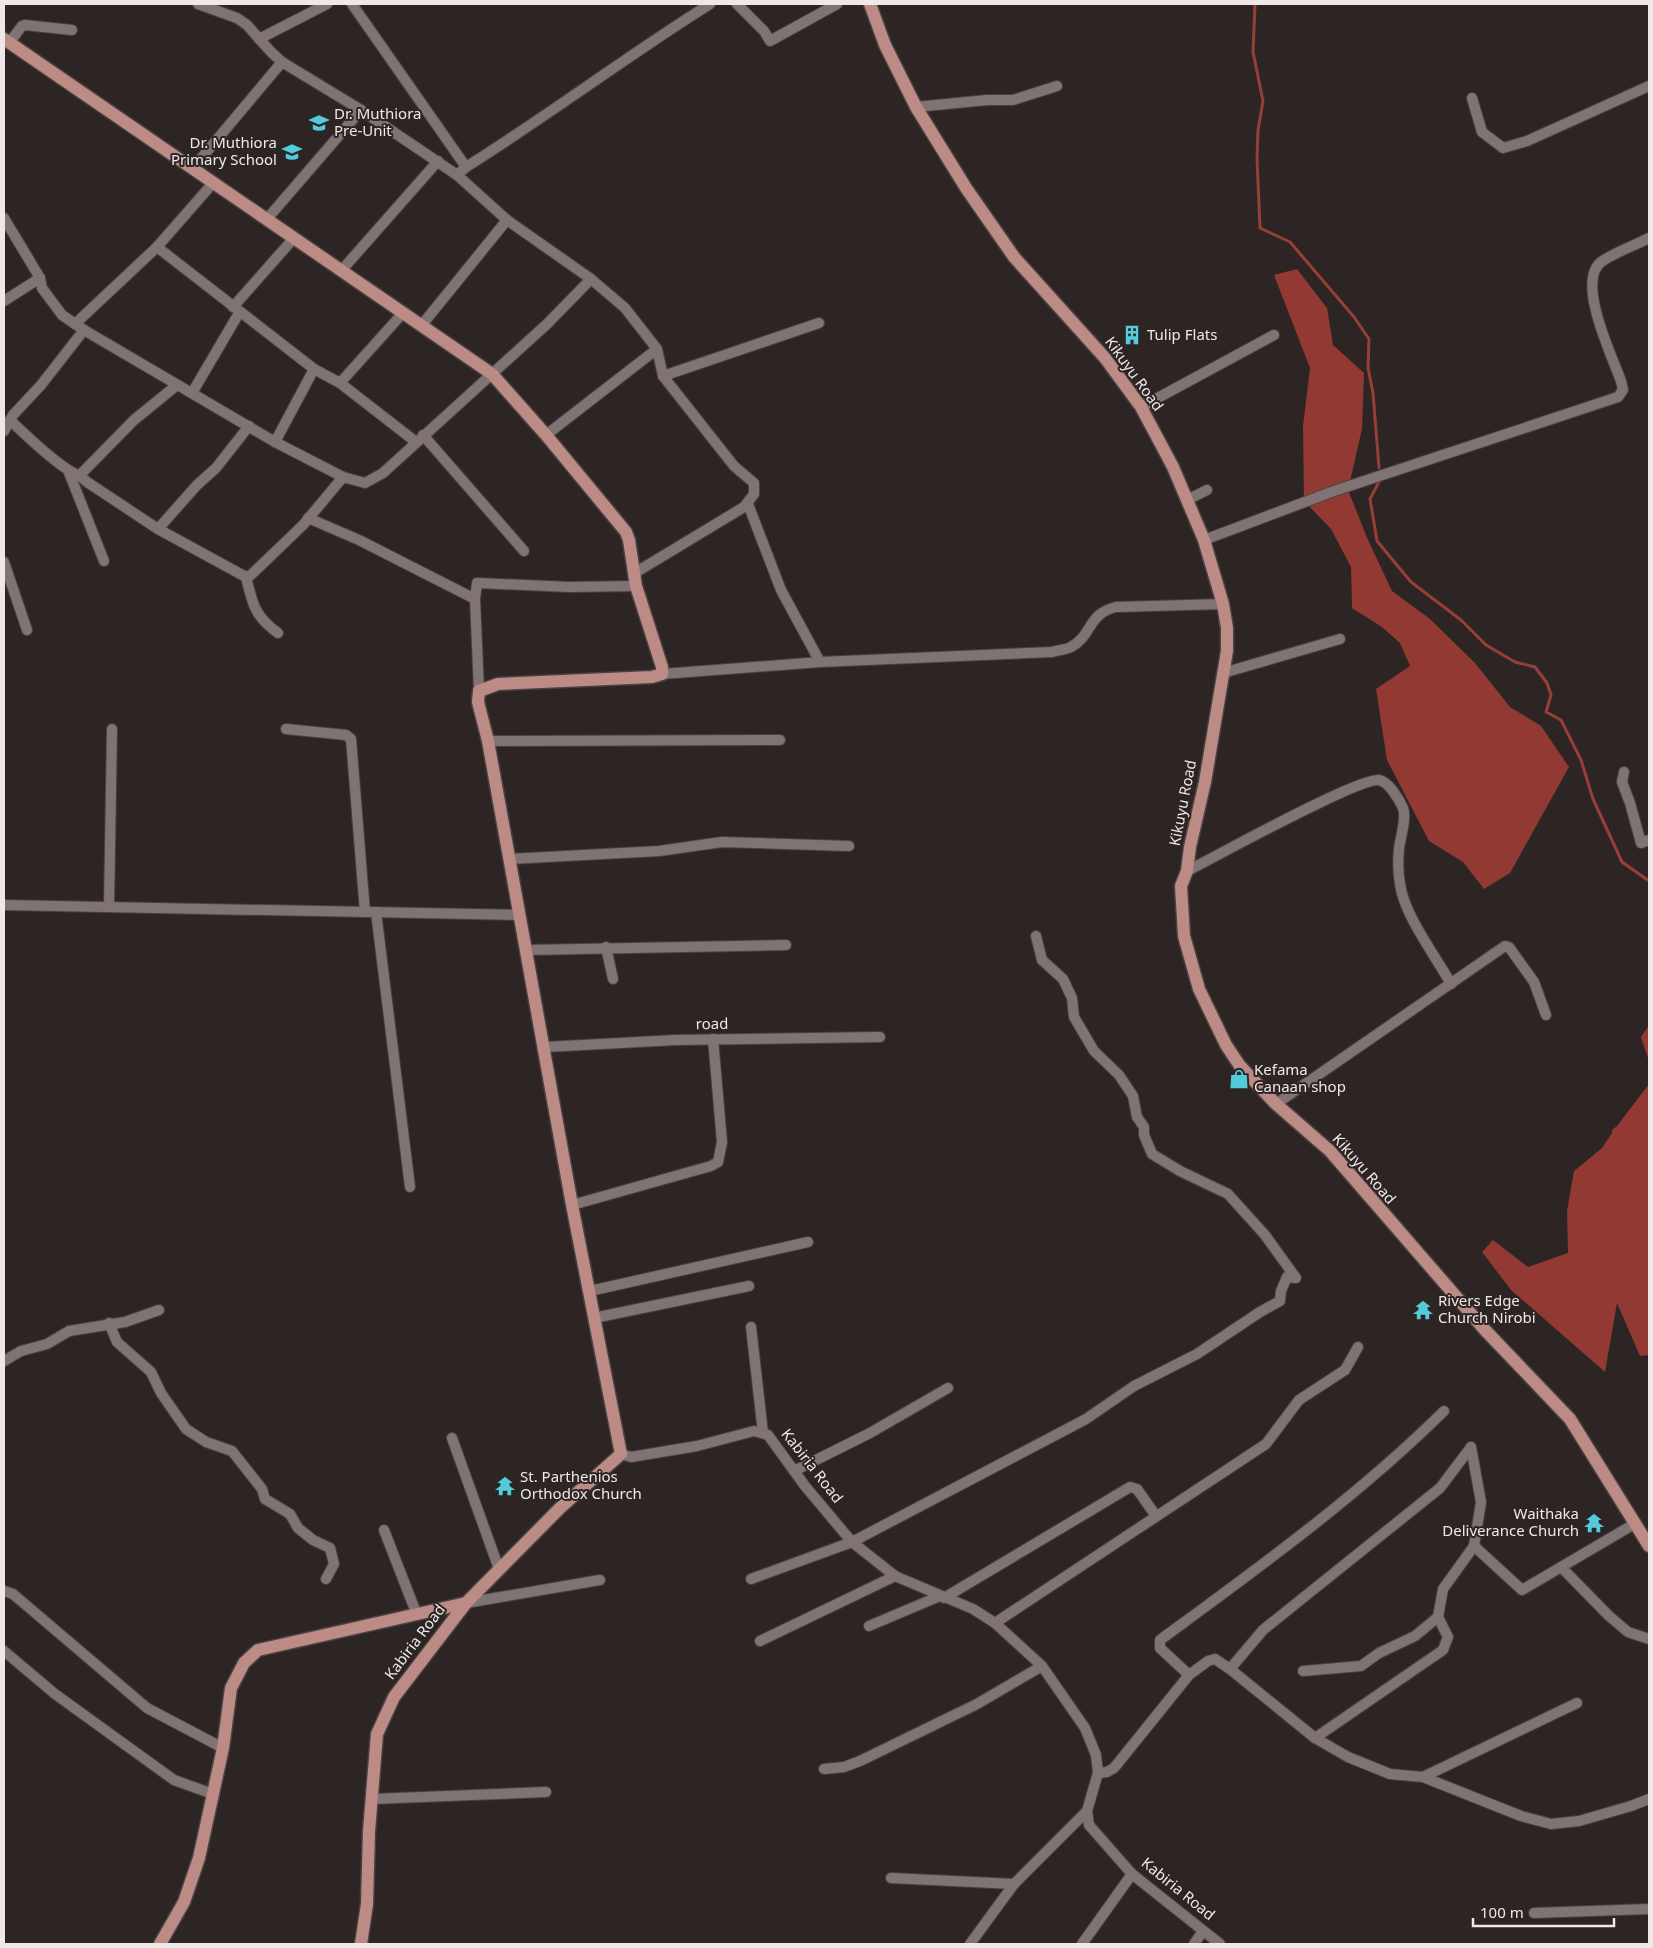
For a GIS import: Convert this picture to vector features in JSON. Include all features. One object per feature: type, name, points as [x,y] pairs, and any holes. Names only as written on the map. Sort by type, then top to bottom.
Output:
[{"type":"main road","name":"Kikuyu Road","points":[[870,4],[885,45],[916,107],[966,188],[1014,258],[1105,358],[1141,407],[1173,467],[1204,540],[1223,604],[1227,628],[1227,651],[1187,871],[1181,886],[1184,936],[1198,989],[1226,1045],[1240,1066],[1276,1104],[1330,1151],[1472,1316],[1570,1420],[1649,1546]]},
{"type":"main road","points":[[6,41],[492,374],[546,435],[626,532],[635,580],[662,667],[662,674],[652,677],[498,684],[479,691],[478,702],[488,741],[545,1047],[572,1205],[621,1454]]},
{"type":"main road","name":"Kabiria Road","points":[[360,1944],[367,1904],[377,1734],[394,1697],[466,1603],[560,1508],[621,1454]]},
{"type":"main road","points":[[160,1944],[187,1894],[199,1858],[223,1748],[231,1688],[244,1663],[258,1650],[466,1603]]},
{"type":"street","points":[[198,4],[237,18],[248,25],[282,62],[361,110],[438,161],[457,175],[507,220],[591,278],[626,308],[657,349],[663,376],[734,466],[754,483],[754,494],[748,504],[635,580],[569,587],[480,582],[475,585],[479,691]]},
{"type":"street","points":[[259,39],[327,4]]},
{"type":"street","points":[[352,4],[466,167]]},
{"type":"street","points":[[457,175],[466,167],[531,126],[584,88],[710,4]]},
{"type":"street","points":[[737,4],[764,31],[770,41],[837,4]]},
{"type":"street","points":[[6,41],[22,26],[26,25],[72,30]]},
{"type":"street","points":[[193,168],[282,62]]},
{"type":"street","points":[[916,107],[987,100],[1013,100],[1057,86]]},
{"type":"street","points":[[1472,98],[1482,132],[1502,148],[1527,142],[1649,86]]},
{"type":"street","points":[[267,219],[361,110]]},
{"type":"street","points":[[341,271],[438,161]]},
{"type":"street","points":[[75,324],[157,247],[213,183]]},
{"type":"street","points":[[4,218],[40,278],[42,288],[62,315],[84,330],[275,442],[343,477],[358,482],[370,482],[383,473],[419,438],[547,324],[591,278]]},
{"type":"street","points":[[421,326],[507,220]]},
{"type":"street","points":[[192,393],[236,310],[294,238]]},
{"type":"street","points":[[1204,540],[1334,491],[1618,397],[1623,390],[1594,305],[1591,286],[1593,274],[1600,263],[1649,238]]},
{"type":"street","points":[[157,247],[314,369],[340,383],[419,438],[524,551]]},
{"type":"street","points":[[4,300],[40,278]]},
{"type":"street","points":[[340,383],[402,314]]},
{"type":"street","points":[[663,376],[819,323]]},
{"type":"street","points":[[4,431],[10,420],[41,385],[84,330]]},
{"type":"street","points":[[1141,407],[1274,335]]},
{"type":"street","points":[[546,435],[657,349]]},
{"type":"street","points":[[275,442],[314,369]]},
{"type":"street","points":[[80,476],[134,420],[177,385]]},
{"type":"street","points":[[10,420],[38,448],[68,470],[80,476],[158,529],[246,577],[254,610],[264,623],[278,633]]},
{"type":"street","points":[[158,529],[198,484],[216,468],[249,426]]},
{"type":"street","points":[[68,470],[104,561]]},
{"type":"street","points":[[246,577],[251,575],[308,518],[343,477]]},
{"type":"street","points":[[1188,500],[1207,490]]},
{"type":"street","points":[[748,504],[781,590],[820,662]]},
{"type":"street","points":[[308,518],[359,540],[475,598]]},
{"type":"street","points":[[4,562],[27,630]]},
{"type":"street","points":[[662,674],[820,662],[1052,652],[1070,647],[1082,638],[1096,616],[1105,610],[1116,607],[1223,604]]},
{"type":"street","points":[[1223,673],[1340,639]]},
{"type":"street","points":[[109,907],[112,729]]},
{"type":"street","points":[[286,729],[346,736],[351,739],[365,912]]},
{"type":"street","points":[[488,741],[780,740]]},
{"type":"street","points":[[1624,772],[1622,782],[1630,803],[1640,843],[1649,840]]},
{"type":"street","points":[[1187,871],[1339,793],[1370,781],[1377,780],[1383,782],[1392,790],[1404,810],[1398,851],[1399,873],[1405,906],[1451,984]]},
{"type":"street","points":[[509,859],[659,851],[722,842],[849,846]]},
{"type":"street","points":[[4,905],[520,915]]},
{"type":"street","points":[[376,912],[410,1187]]},
{"type":"street","points":[[750,1579],[852,1542],[1086,1418],[1134,1386],[1197,1354],[1260,1312],[1280,1302],[1281,1291],[1287,1277],[1296,1278],[1265,1235],[1228,1194],[1180,1171],[1152,1154],[1144,1135],[1144,1127],[1138,1116],[1133,1096],[1119,1075],[1094,1051],[1074,1017],[1072,998],[1063,979],[1042,960],[1036,936]]},
{"type":"street","points":[[526,950],[786,945]]},
{"type":"street","points":[[1276,1104],[1505,946],[1509,948],[1534,982],[1546,1015]]},
{"type":"street","points":[[606,947],[613,979]]},
{"type":"street","name":"road","points":[[545,1047],[713,1039],[880,1036]]},
{"type":"street","points":[[572,1205],[711,1166],[718,1162],[722,1142],[713,1039]]},
{"type":"street","points":[[590,1291],[808,1242]]},
{"type":"street","points":[[594,1318],[749,1286]]},
{"type":"street","points":[[4,1361],[21,1351],[47,1344],[69,1331],[109,1323],[125,1322],[159,1310]]},
{"type":"street","points":[[109,1323],[117,1342],[151,1372],[157,1381],[161,1393],[186,1429],[206,1442],[232,1451],[262,1489],[265,1499],[290,1514],[298,1528],[313,1540],[330,1548],[334,1564],[326,1579]]},
{"type":"street","points":[[751,1327],[763,1433]]},
{"type":"street","points":[[995,1623],[1266,1444],[1299,1400],[1345,1370],[1358,1347]]},
{"type":"street","points":[[794,1471],[870,1433],[948,1388]]},
{"type":"street","points":[[1189,1675],[1160,1648],[1160,1640],[1304,1533],[1411,1443],[1444,1411]]},
{"type":"street","name":"Kabiria Road","points":[[621,1454],[631,1457],[697,1446],[754,1431],[768,1435],[794,1471],[852,1542],[895,1576],[973,1609],[995,1623],[1042,1666],[1085,1728],[1096,1755],[1098,1773],[1087,1811],[1089,1825],[1132,1874],[1220,1944]]},
{"type":"street","points":[[452,1438],[499,1569]]},
{"type":"street","points":[[1230,1669],[1263,1630],[1440,1488],[1471,1447],[1481,1502],[1474,1546],[1442,1589],[1438,1618],[1448,1637],[1444,1650],[1315,1738]]},
{"type":"street","points":[[868,1626],[942,1597],[1130,1487],[1137,1489],[1156,1516]]},
{"type":"street","points":[[1474,1546],[1522,1590],[1636,1523]]},
{"type":"street","points":[[384,1530],[417,1615]]},
{"type":"street","points":[[1561,1567],[1609,1616],[1628,1632],[1649,1640]]},
{"type":"street","points":[[760,1641],[895,1576]]},
{"type":"street","points":[[466,1603],[600,1580]]},
{"type":"street","points":[[4,1591],[13,1594],[147,1708],[223,1748]]},
{"type":"street","points":[[1304,1672],[1361,1666],[1379,1653],[1415,1636],[1438,1618]]},
{"type":"street","points":[[4,1651],[55,1694],[174,1780],[213,1794]]},
{"type":"street","points":[[1098,1773],[1107,1772],[1114,1768],[1189,1675],[1203,1664],[1215,1659],[1315,1738],[1348,1757],[1390,1774],[1423,1777],[1521,1816],[1551,1824],[1597,1817],[1649,1798]]},
{"type":"street","points":[[824,1769],[844,1767],[860,1761],[977,1704],[1042,1666]]},
{"type":"street","points":[[1423,1777],[1577,1703]]},
{"type":"street","points":[[372,1799],[546,1792]]},
{"type":"street","points":[[970,1944],[1014,1884],[1087,1811]]},
{"type":"street","points":[[1082,1944],[1132,1874]]},
{"type":"street","points":[[891,1878],[1014,1884]]},
{"type":"street","points":[[1534,1913],[1649,1909]]},
{"type":"street","points":[[1194,1944],[1203,1930]]},
{"type":"shaded area","points":[[1297,269],[1327,308],[1333,345],[1364,373],[1362,429],[1348,490],[1368,540],[1392,591],[1430,619],[1475,663],[1510,707],[1541,726],[1569,767],[1510,873],[1484,889],[1463,862],[1429,841],[1387,760],[1376,689],[1410,666],[1400,643],[1382,627],[1352,608],[1351,567],[1331,529],[1304,501],[1303,426],[1310,368],[1274,275]]},
{"type":"shaded area","points":[[1649,1025],[1649,1061],[1641,1037]]},
{"type":"shaded area","points":[[1649,1084],[1649,1355],[1640,1356],[1617,1303],[1605,1372],[1511,1290],[1482,1252],[1493,1240],[1528,1267],[1568,1253],[1567,1211],[1574,1171],[1602,1148],[1612,1130]]},
{"type":"waterway","points":[[1255,4],[1253,52],[1263,101],[1258,130],[1257,158],[1260,228],[1290,242],[1354,317],[1369,339],[1368,368],[1373,393],[1379,468]]},
{"type":"waterway","points":[[1380,480],[1370,499],[1377,541],[1411,582],[1461,620],[1486,645],[1515,662],[1535,667],[1547,683],[1551,695],[1546,712],[1561,720],[1581,760],[1593,799],[1622,862],[1649,881]]},
{"type":"place","name":"Dr. Muthiora Pre-Unit","points":[[319,123]]},
{"type":"place","name":"Dr. Muthiora Primary School","points":[[292,152]]},
{"type":"place","name":"Tulip Flats","points":[[1132,335]]},
{"type":"place","name":"Kefama Canaan shop","points":[[1239,1079]]},
{"type":"place","name":"Rivers Edge Church Nirobi","points":[[1423,1310]]},
{"type":"place","name":"St. Parthenios Orthodox Church","points":[[505,1486]]},
{"type":"place","name":"Waithaka Deliverance Church","points":[[1594,1523]]}]
